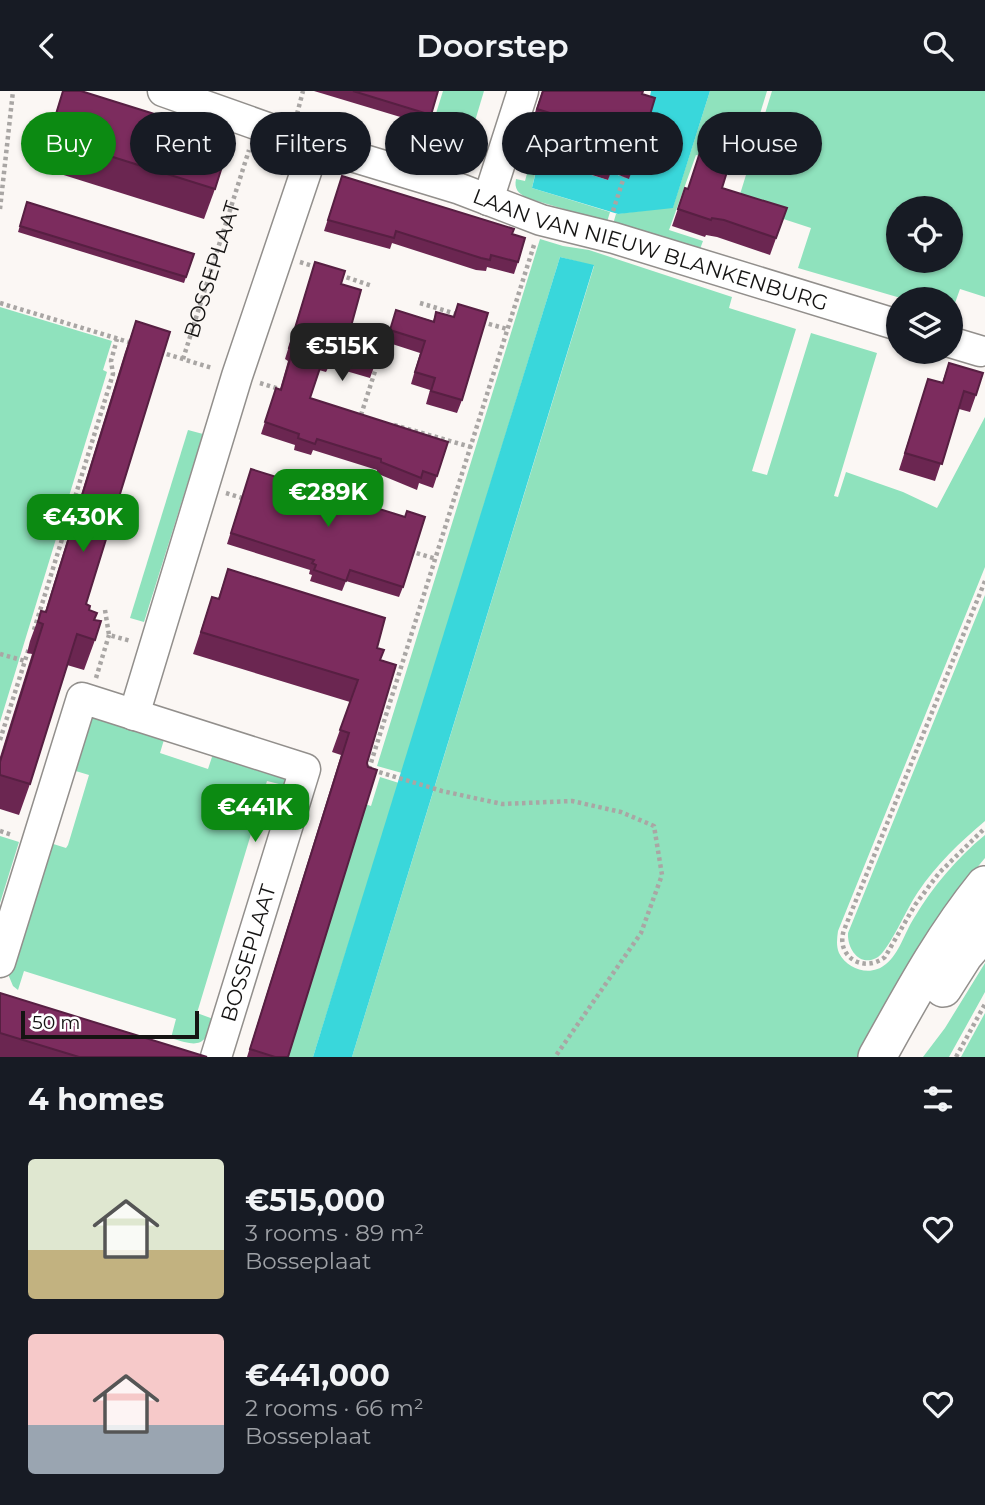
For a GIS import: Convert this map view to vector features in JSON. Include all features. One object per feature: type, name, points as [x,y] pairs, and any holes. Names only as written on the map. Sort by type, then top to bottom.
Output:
[{"type":"main road","points":[[877,1057],[923,975],[962,913],[985,885]]},
{"type":"main road","points":[[900,1057],[964,955],[985,931]]},
{"type":"street","name":"LAAN VAN NIEUW BLANKENBURG","points":[[163,91],[250,122]]},
{"type":"street","points":[[488,200],[523,91]]},
{"type":"street","name":"LAAN VAN NIEUW BLANKENBURG","points":[[371,162],[460,189],[541,220],[606,236],[886,321]]},
{"type":"street","points":[[134,715],[237,376],[304,175]]},
{"type":"street","points":[[963,346],[980,351]]},
{"type":"street","points":[[0,963],[82,698]]},
{"type":"street","name":"BOSSEPLAAT","points":[[82,698],[305,769],[201,1056]]},
{"type":"path","points":[[0,209],[13,91]]},
{"type":"path","name":"BOSSEPLAAT","points":[[250,147],[183,359],[287,392]]},
{"type":"path","points":[[606,236],[624,177]]},
{"type":"path","points":[[369,769],[541,220]]},
{"type":"path","points":[[276,255],[324,270]]},
{"type":"path","points":[[336,274],[372,286]]},
{"type":"path","points":[[0,303],[143,347]]},
{"type":"path","points":[[420,303],[508,330]]},
{"type":"path","points":[[0,740],[113,374],[111,361],[117,339]]},
{"type":"path","points":[[361,415],[384,343]]},
{"type":"path","points":[[156,351],[183,359]]},
{"type":"path","points":[[349,411],[373,419]]},
{"type":"path","points":[[386,422],[471,447]]},
{"type":"path","points":[[203,485],[255,502]]},
{"type":"path","points":[[397,547],[436,559]]},
{"type":"path","points":[[985,581],[842,936],[844,951],[858,963],[868,965],[878,962],[889,951],[915,905],[939,873],[985,828]]},
{"type":"path","points":[[82,698],[99,674],[109,635],[105,610]]},
{"type":"path","points":[[109,635],[153,648]]},
{"type":"path","points":[[0,653],[25,661]]},
{"type":"path","points":[[389,663],[402,667]]},
{"type":"path","points":[[359,766],[442,791],[502,804],[572,800],[621,812],[654,826],[662,875],[642,933],[555,1057]]},
{"type":"path","points":[[956,1057],[985,1005]]},
{"type":"green space","points":[[443,91],[484,91],[478,112],[436,112]]},
{"type":"green space","points":[[710,91],[767,91],[761,112],[703,112]]},
{"type":"green space","points":[[772,91],[985,91],[985,297],[963,290],[963,287],[886,287],[886,294],[798,268],[811,228],[737,204],[746,175],[822,175],[822,112],[765,112]]},
{"type":"green space","points":[[697,132],[697,155],[669,230],[703,241],[697,257],[613,224],[616,214],[673,207]]},
{"type":"green space","points":[[527,175],[535,175],[532,188],[610,212],[607,222],[527,198],[516,188],[516,179],[525,181]]},
{"type":"green space","points":[[540,239],[589,250],[732,297],[729,308],[796,329],[752,471],[767,475],[811,333],[877,353],[834,496],[838,497],[846,472],[903,492],[937,508],[985,417],[985,567],[838,931],[837,948],[843,959],[860,970],[867,971],[886,964],[895,955],[921,906],[937,884],[985,835],[985,858],[946,905],[916,951],[857,1057],[352,1057],[594,266],[560,257],[402,773],[377,766]]},
{"type":"green space","points":[[0,307],[112,341],[103,370],[107,372],[0,722]]},
{"type":"green space","points":[[188,430],[203,434],[144,622],[130,618]]},
{"type":"green space","points":[[985,595],[985,821],[949,854],[925,882],[882,953],[872,960],[861,959],[850,945],[848,933]]},
{"type":"green space","points":[[98,715],[166,733],[160,753],[208,769],[215,748],[284,776],[287,786],[267,781],[197,1013],[216,1020],[199,1043],[171,1038],[176,1019],[24,971],[18,990],[13,986],[8,974],[47,842],[66,848],[68,845],[89,775],[69,769],[91,718]]},
{"type":"green space","points":[[380,777],[399,783],[313,1057],[287,1057],[365,804],[371,806]]},
{"type":"green space","points":[[0,836],[19,842],[0,903]]},
{"type":"green space","points":[[985,963],[985,992],[949,1057],[923,1057],[945,1028]]},
{"type":"green space","points":[[985,1013],[985,1057],[961,1057]]},
{"type":"water","points":[[651,91],[710,91],[703,112],[697,112],[697,132],[673,208],[618,214],[532,188],[535,175],[592,175],[608,180],[609,175],[629,178],[630,175],[683,175],[683,112],[647,112]]},
{"type":"water","points":[[560,257],[594,265],[352,1057],[313,1057]]},
{"type":"building","points":[[63,91],[81,91],[148,112],[130,112],[130,162],[116,158],[116,112],[57,112]]},
{"type":"building","points":[[353,91],[438,91],[432,112],[421,112]]},
{"type":"building","points":[[543,91],[643,91],[642,94],[655,98],[651,112],[547,112],[537,109]]},
{"type":"building","points":[[697,161],[697,175],[726,175],[722,188],[787,208],[776,238],[724,220],[711,220],[678,209],[685,188],[688,189]]},
{"type":"building","points":[[170,175],[219,175],[215,189]]},
{"type":"building","points":[[342,176],[514,229],[512,234],[525,238],[518,262],[491,255],[490,260],[396,231],[394,238],[328,220]]},
{"type":"building","points":[[27,202],[194,254],[186,277],[20,226]]},
{"type":"building","points":[[315,262],[345,271],[341,284],[361,290],[350,330],[381,341],[374,367],[332,354],[330,361],[323,359],[310,398],[448,442],[437,476],[423,471],[421,478],[381,462],[381,459],[317,439],[315,444],[298,438],[299,434],[265,422],[276,388],[281,390],[293,349],[289,348]]},
{"type":"building","points":[[458,304],[488,313],[462,400],[431,391],[435,378],[415,372],[425,341],[390,330],[396,310],[434,322],[436,312],[454,317]]},
{"type":"building","points":[[136,321],[170,332],[86,604],[90,606],[89,610],[97,613],[94,620],[101,621],[95,640],[77,634],[30,784],[0,775],[0,762],[43,624],[38,622],[41,611],[46,612]]},
{"type":"building","points":[[949,364],[983,373],[976,395],[964,391],[942,464],[905,453],[928,379],[943,383]]},
{"type":"building","points":[[251,469],[405,517],[407,511],[425,517],[403,587],[350,570],[346,581],[314,570],[314,560],[231,533]]},
{"type":"building","points":[[228,569],[385,618],[377,648],[384,650],[380,660],[396,665],[367,763],[368,767],[377,770],[288,1057],[275,1057],[250,1049],[349,733],[340,730],[358,680],[201,632],[212,597],[219,599]]},
{"type":"building","points":[[0,993],[207,1057],[79,1057],[0,1033]]}]
